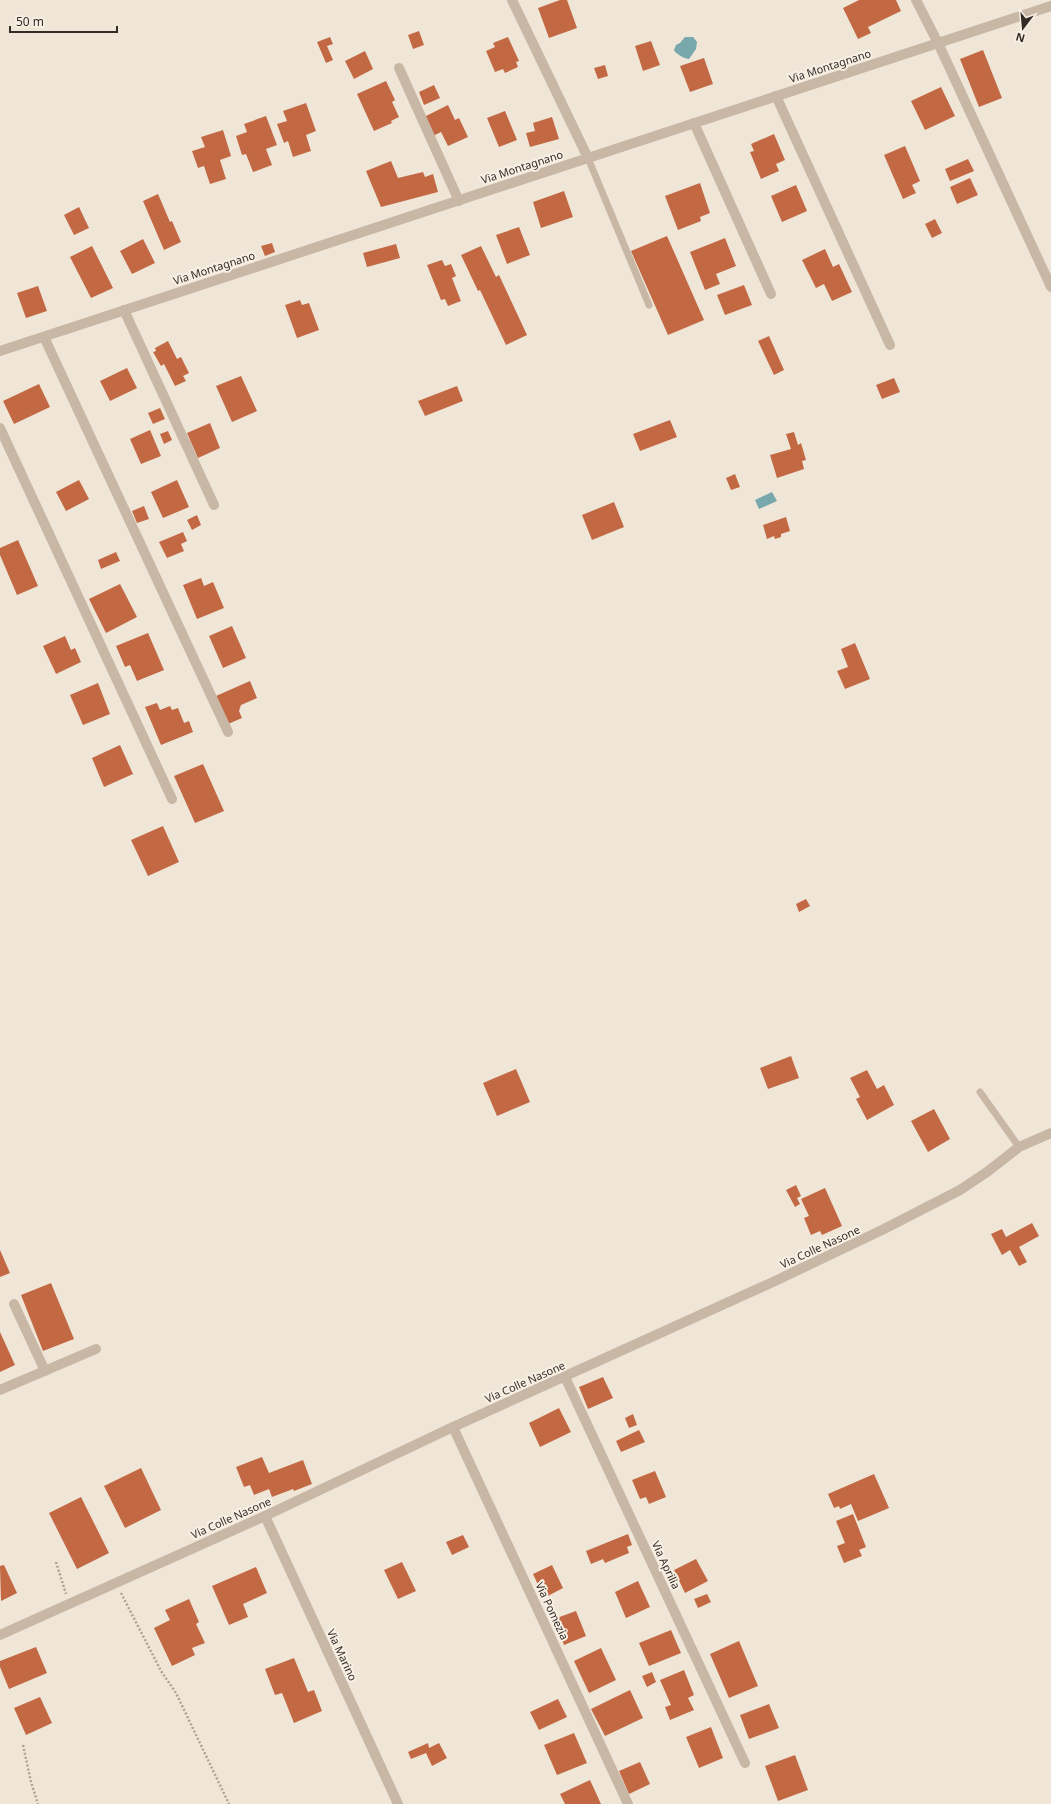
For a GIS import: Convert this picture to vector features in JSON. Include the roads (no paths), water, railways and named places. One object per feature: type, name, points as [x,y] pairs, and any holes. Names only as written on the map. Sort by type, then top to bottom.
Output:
[{"type":"street","points":[[512,0],[588,158]]},
{"type":"street","points":[[916,0],[938,43],[1051,287]]},
{"type":"street","name":"Via Montagnano","points":[[0,351],[1051,6]]},
{"type":"street","points":[[399,68],[459,201]]},
{"type":"street","points":[[776,96],[890,345]]},
{"type":"street","points":[[694,123],[771,294]]},
{"type":"street","points":[[124,310],[214,505]]},
{"type":"street","points":[[44,337],[228,732]]},
{"type":"street","points":[[0,428],[172,799]]},
{"type":"street","name":"Via Colle Nasone","points":[[0,1635],[265,1516],[453,1427],[773,1282],[905,1219],[969,1184],[1019,1147],[1051,1132]]},
{"type":"street","points":[[14,1304],[45,1371]]},
{"type":"street","points":[[0,1390],[96,1349]]},
{"type":"street","name":"Via Aprilia","points":[[566,1377],[745,1763]]},
{"type":"street","name":"Via Pomezia","points":[[453,1427],[628,1804]]},
{"type":"street","name":"Via Marino","points":[[265,1516],[398,1804]]},
{"type":"lane","points":[[588,158],[649,305]]},
{"type":"lane","points":[[980,1092],[1019,1147]]},
{"type":"water","points":[[685,37],[693,37],[697,42],[696,49],[689,59],[678,55],[674,50],[676,45]]},
{"type":"water","points":[[772,492],[777,501],[759,509],[755,500]]}]
